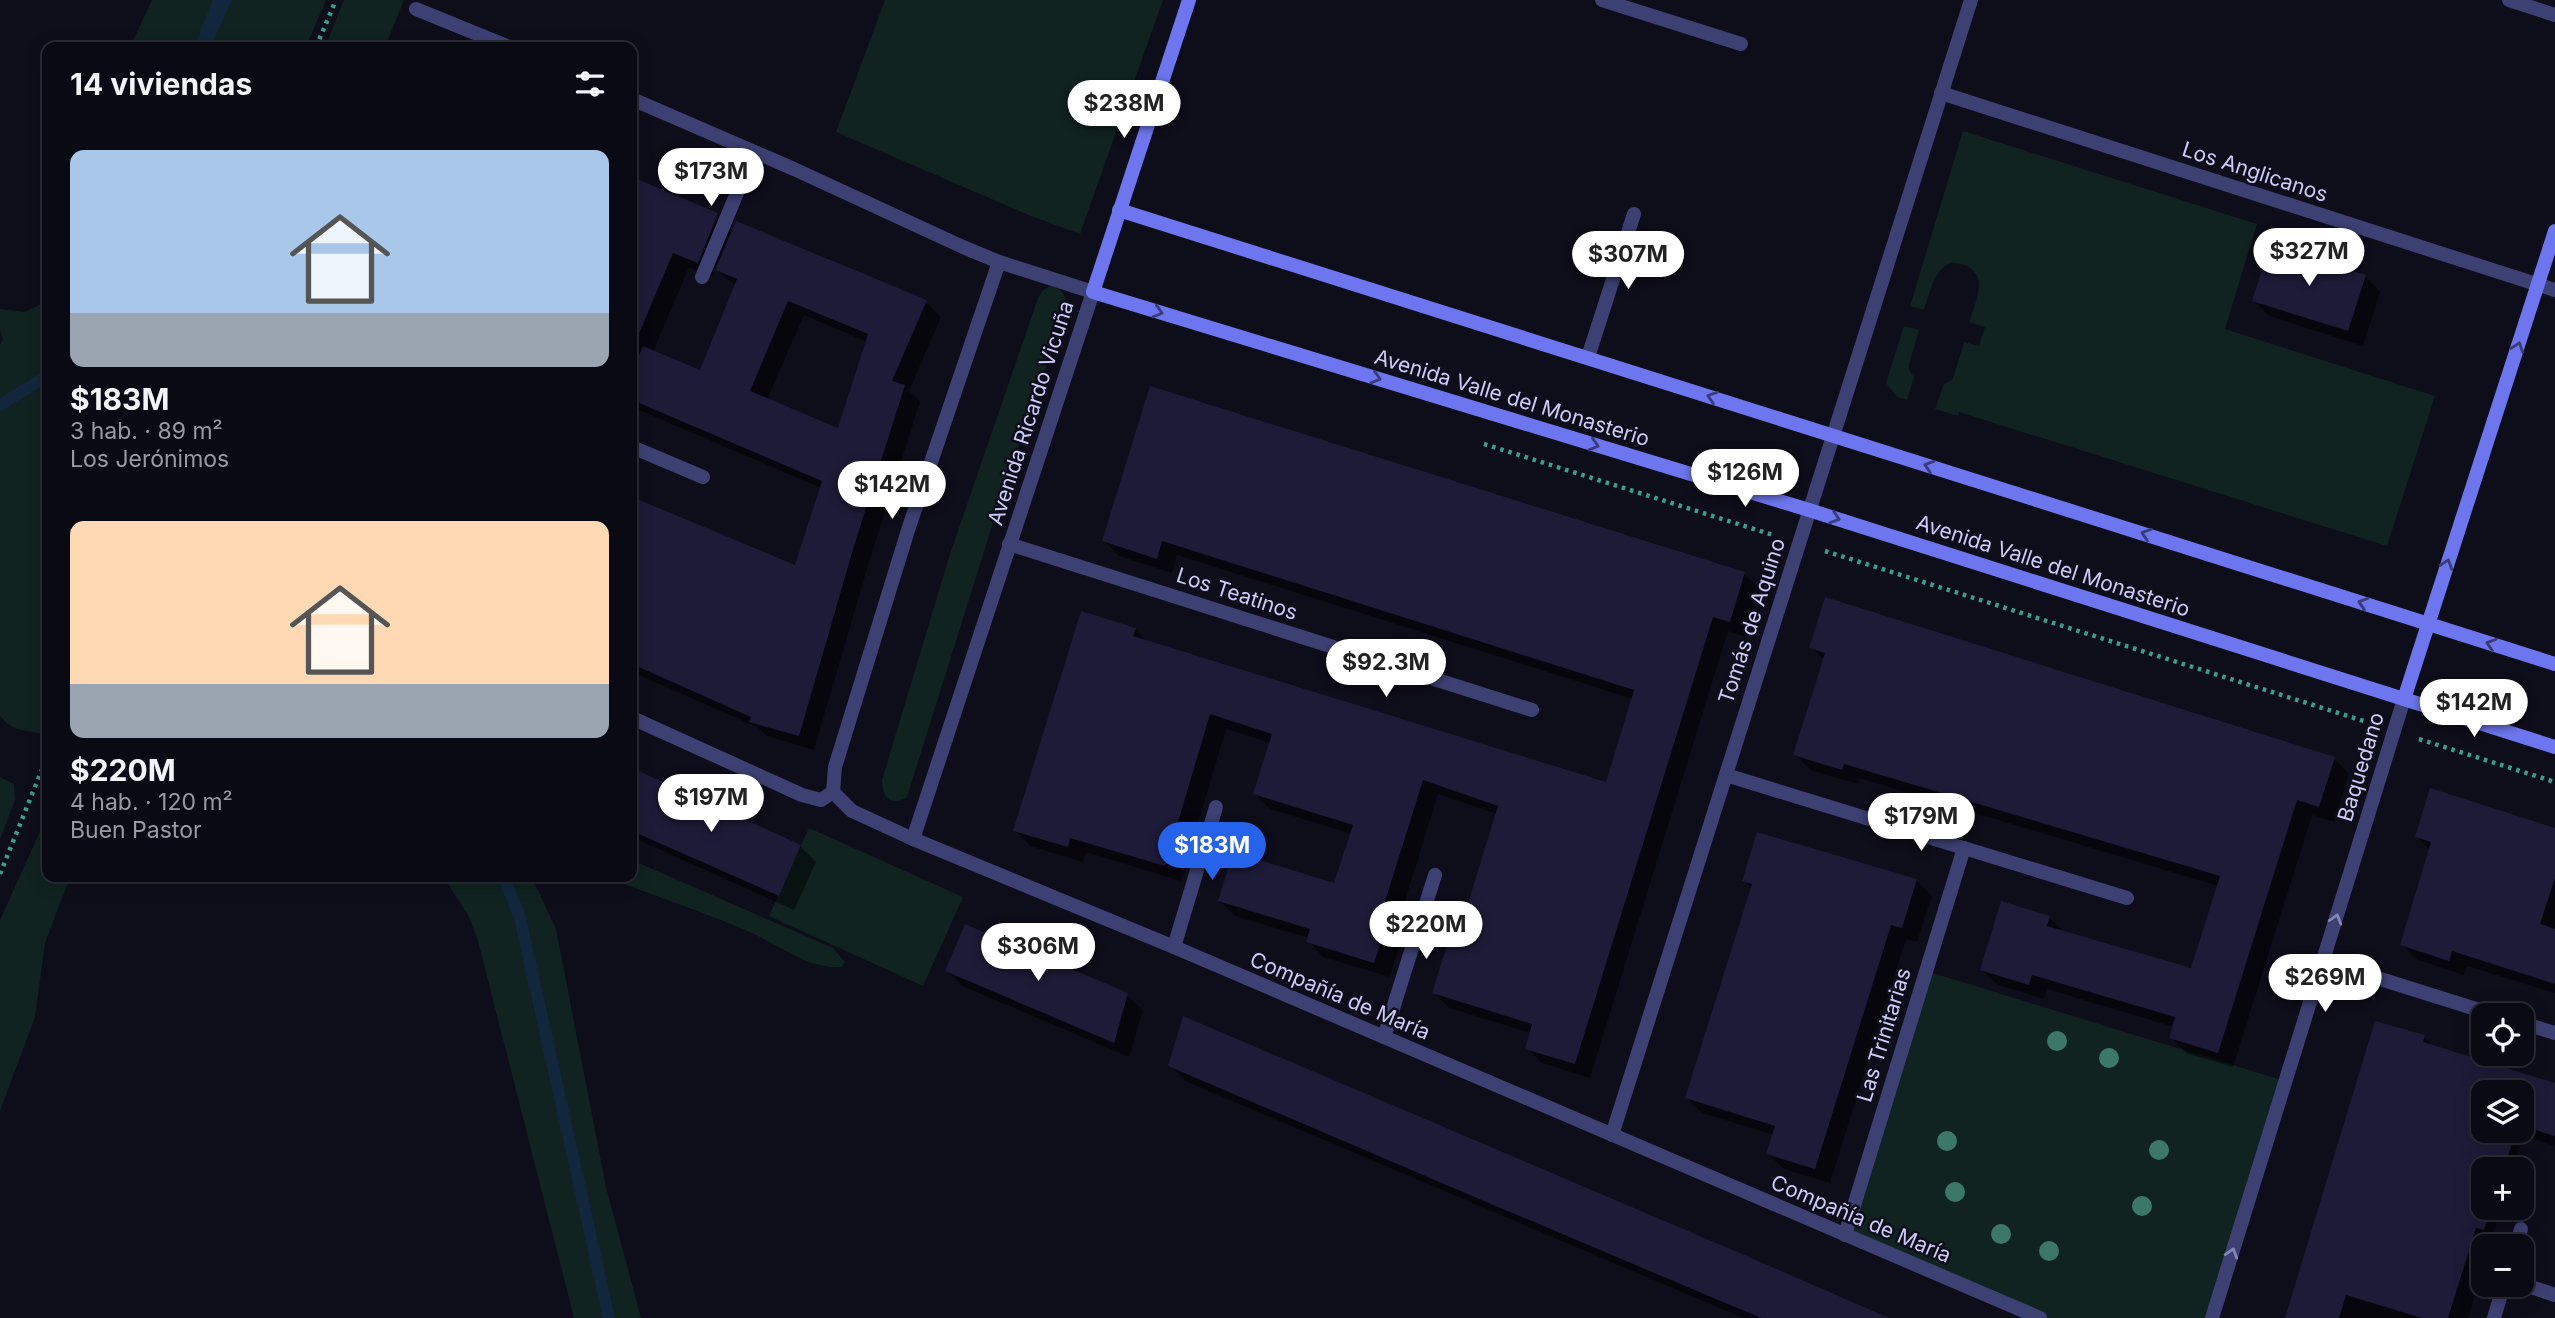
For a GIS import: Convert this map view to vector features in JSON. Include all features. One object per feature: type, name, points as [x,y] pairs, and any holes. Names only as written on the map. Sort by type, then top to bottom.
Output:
[{"type":"street","name":"Avenida Ricardo Vicuña","points":[[913,839],[1189,0]]},
{"type":"street","points":[[1602,0],[1741,44]]},
{"type":"street","name":"Tomás de Aquino","points":[[1612,1135],[1971,0]]},
{"type":"street","points":[[2509,0],[2555,15]]},
{"type":"street","points":[[416,9],[496,42]]},
{"type":"street","name":"Los Anglicanos","points":[[1941,93],[2555,290]]},
{"type":"street","name":"Avenida Valle del Monasterio","points":[[637,101],[999,262],[1809,510],[2555,747]]},
{"type":"street","points":[[702,277],[754,152]]},
{"type":"street","points":[[1119,210],[2555,664]]},
{"type":"street","points":[[1588,357],[1634,214]]},
{"type":"street","name":"Baquedano","points":[[2212,1318],[2404,699],[2555,231]]},
{"type":"street","points":[[637,720],[802,796],[821,800],[832,792],[835,766],[904,540],[999,262]]},
{"type":"street","points":[[637,449],[702,477]]},
{"type":"street","name":"Los Teatinos","points":[[1009,544],[1532,710]]},
{"type":"street","points":[[1726,775],[2127,898]]},
{"type":"street","name":"Compañía de María","points":[[832,792],[852,811],[913,839],[1174,947],[2040,1318]]},
{"type":"street","points":[[1174,947],[1216,807]]},
{"type":"street","name":"Las Trinitarias","points":[[1845,1235],[1964,848]]},
{"type":"street","points":[[1384,1037],[1435,875]]},
{"type":"street","points":[[2323,961],[2471,1007]]},
{"type":"street","points":[[2534,1027],[2555,1034]]},
{"type":"street","points":[[2520,1234],[2521,1229]]},
{"type":"street","points":[[2534,1288],[2555,1294]]},
{"type":"street","points":[[2494,1318],[2500,1297]]},
{"type":"path","points":[[318,42],[336,0]]},
{"type":"path","points":[[0,874],[42,769]]},
{"type":"green space","points":[[152,0],[326,0],[308,42],[132,42]]},
{"type":"green space","points":[[344,0],[404,0],[387,42],[327,42]]},
{"type":"green space","points":[[885,0],[1163,0],[1080,234],[1031,216],[836,132]]},
{"type":"green space","points":[[1963,131],[2257,224],[2225,329],[2435,396],[2387,546],[1959,412],[1958,416],[1935,409],[1944,384],[1952,380],[1964,342],[1979,346],[1985,327],[1969,322],[1978,293],[1977,276],[1967,266],[1957,263],[1942,268],[1937,275],[1924,310],[1910,306]]},
{"type":"green space","points":[[1050,286],[1063,293],[1067,306],[998,507],[907,797],[892,801],[886,796],[882,780],[950,554],[1038,298],[1043,290]]},
{"type":"green space","points":[[42,302],[42,733],[13,727],[0,715],[0,345],[3,339],[0,309],[25,312]]},
{"type":"green space","points":[[1904,326],[1919,330],[1909,364],[1909,370],[1914,377],[1907,400],[1897,397],[1886,383]]},
{"type":"green space","points":[[0,777],[14,784],[15,800],[0,839]]},
{"type":"green space","points":[[42,827],[42,882],[68,882],[45,943],[35,1017],[0,1111],[0,920]]},
{"type":"green space","points":[[809,828],[963,897],[923,986],[769,916]]},
{"type":"green space","points":[[637,862],[833,948],[845,962],[841,967],[829,967],[806,961],[734,925],[619,882],[637,882]]},
{"type":"green space","points":[[447,882],[537,882],[535,884],[556,929],[606,1187],[641,1318],[574,1318],[478,941],[469,917]]},
{"type":"green space","points":[[1926,971],[2285,1081],[2212,1318],[2040,1318],[1845,1235]]},
{"type":"water","points":[[213,0],[232,0],[212,42],[196,42]]},
{"type":"building","points":[[637,179],[718,213],[698,263],[673,253],[637,338]]},
{"type":"building","points":[[736,221],[927,300],[892,381],[905,385],[854,546],[799,736],[749,722],[751,717],[637,666],[637,499],[795,565],[822,481],[637,402],[637,360],[643,346],[700,370],[737,279],[715,270]],"holes":[[[788,301],[868,334],[838,428],[750,391]]]},
{"type":"building","points":[[2270,245],[2366,275],[2348,331],[2252,301]]},
{"type":"building","points":[[1150,386],[1745,572],[1730,622],[1713,617],[1575,1064],[1525,1049],[1532,1024],[1432,993],[1448,942],[1455,945],[1498,806],[1423,780],[1382,911],[1390,914],[1374,963],[1306,942],[1310,929],[1218,901],[1233,852],[1334,883],[1353,825],[1253,794],[1272,734],[1210,714],[1165,866],[1070,838],[1068,847],[1013,831],[1081,611],[1136,628],[1133,636],[1606,782],[1634,690],[1162,541],[1157,559],[1102,541]]},
{"type":"building","points":[[1825,597],[2335,757],[2319,807],[2297,800],[2218,1053],[2169,1038],[2175,1017],[2032,975],[2029,985],[1980,970],[2001,901],[2050,916],[2047,926],[2191,968],[2220,876],[1844,764],[1842,770],[1793,755],[1825,653],[1809,648]]},
{"type":"building","points":[[637,770],[801,845],[779,896],[637,833]]},
{"type":"building","points":[[2430,788],[2555,828],[2555,878],[2540,924],[2555,929],[2555,984],[2452,951],[2449,961],[2400,945],[2431,842],[2415,837]]},
{"type":"building","points":[[1757,832],[1917,879],[1902,928],[1891,925],[1815,1169],[1766,1154],[1775,1126],[1685,1098],[1752,884],[1742,881]]},
{"type":"building","points":[[965,924],[1128,993],[1114,1043],[945,971]]},
{"type":"building","points":[[1183,1016],[1889,1318],[1761,1318],[1168,1066]]},
{"type":"building","points":[[2375,1021],[2425,1035],[2423,1042],[2471,1057],[2471,1066],[2500,1066],[2555,1083],[2555,1136],[2534,1130],[2534,1080],[2471,1080],[2471,1143],[2512,1143],[2508,1157],[2471,1157],[2471,1220],[2487,1220],[2484,1230],[2476,1228],[2474,1234],[2471,1234],[2471,1244],[2448,1318],[2422,1318],[2346,1295],[2339,1318],[2285,1318]]},
{"type":"waterway","points":[[0,405],[42,379]]},
{"type":"waterway","points":[[505,882],[519,914],[609,1318]]}]
